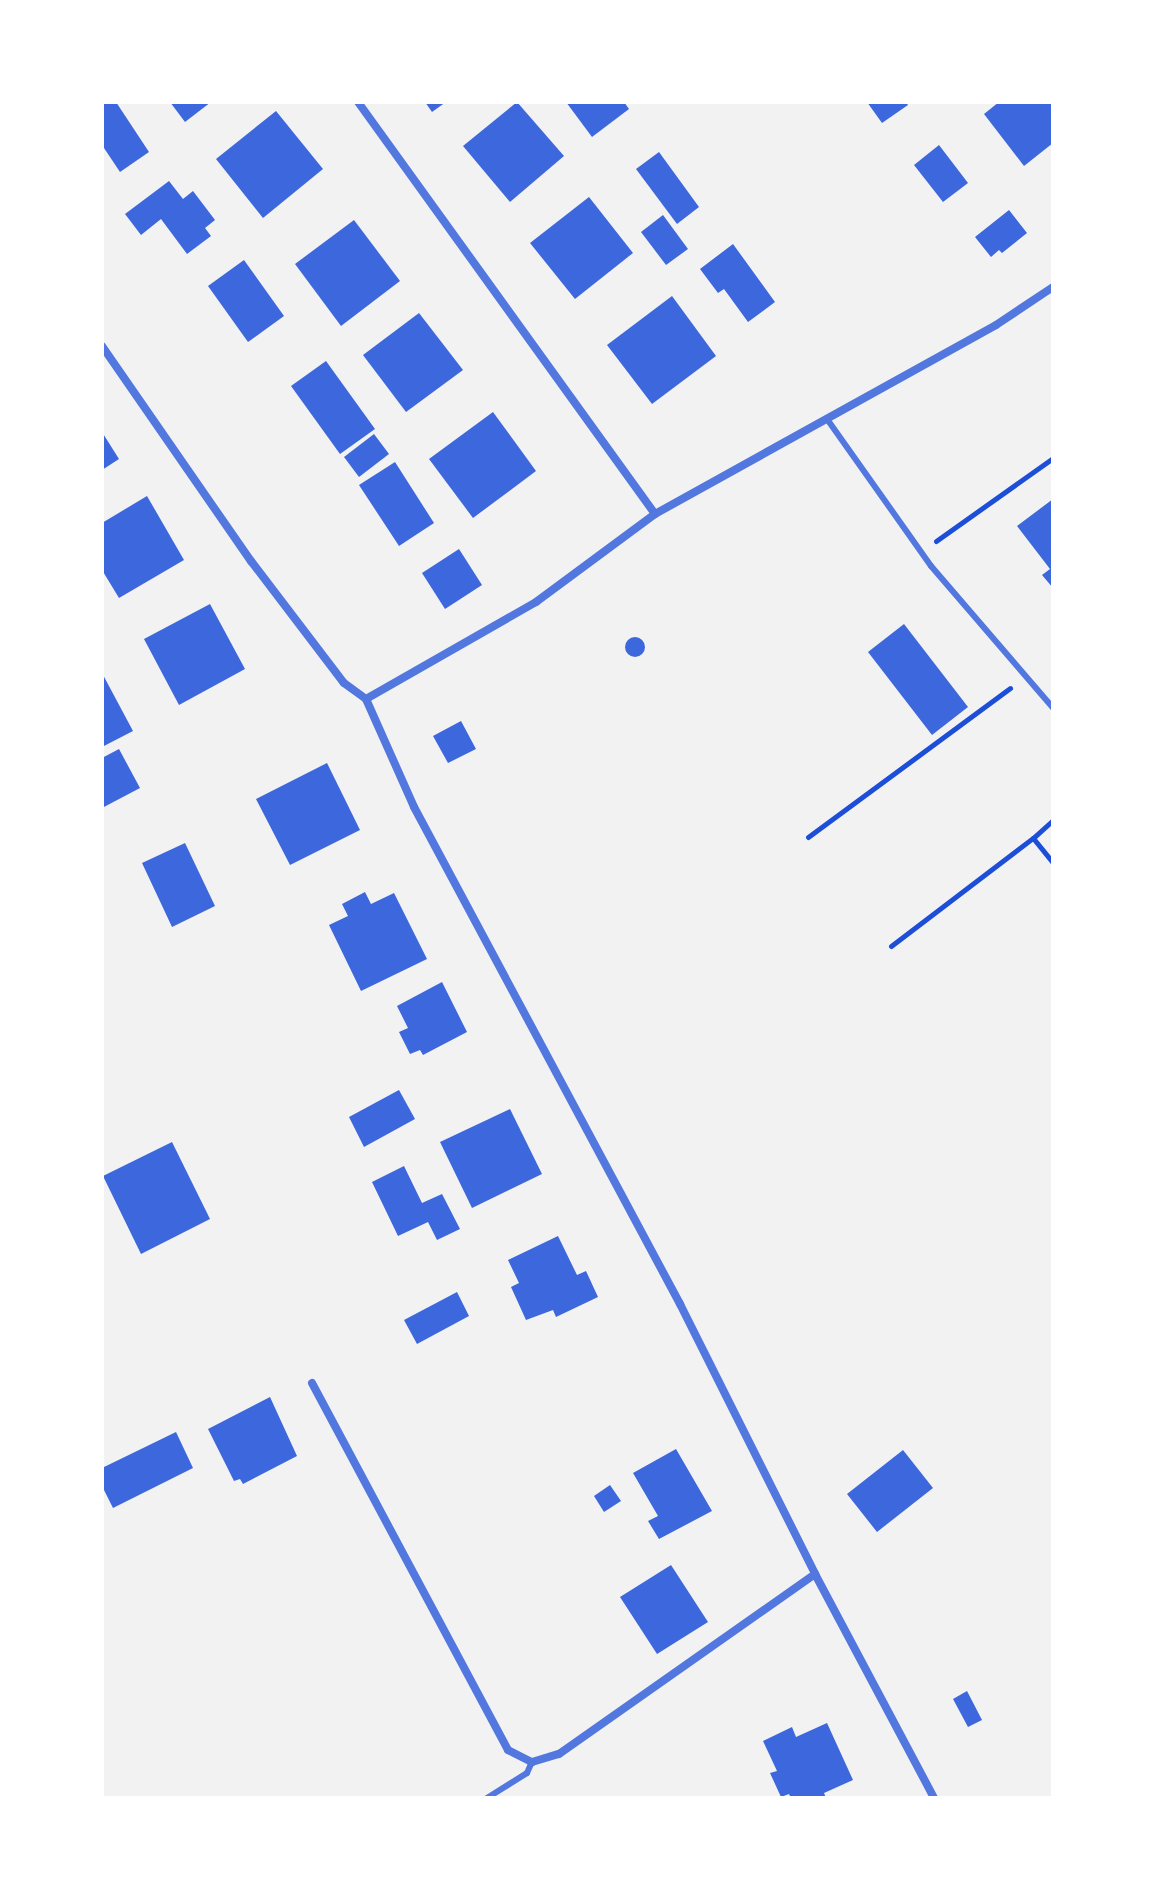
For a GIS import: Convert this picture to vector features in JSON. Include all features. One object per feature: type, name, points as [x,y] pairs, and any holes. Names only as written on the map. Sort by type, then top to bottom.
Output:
[{"type":"street","points":[[358,102],[655,514]]},
{"type":"street","points":[[366,699],[536,602],[655,514],[996,325],[1053,287]]},
{"type":"street","points":[[102,346],[251,561],[344,683],[366,699],[414,807],[672,1290],[815,1574],[934,1798]]},
{"type":"street","points":[[312,1383],[508,1750],[532,1762],[559,1754],[815,1574]]},
{"type":"lane","points":[[827,419],[921,552],[1053,708]]},
{"type":"lane","points":[[487,1798],[527,1773],[532,1762]]},
{"type":"path","points":[[921,552],[1053,458]]},
{"type":"path","points":[[808,837],[1026,677]]},
{"type":"path","points":[[891,946],[1053,820]]},
{"type":"path","points":[[1033,838],[1053,863]]},
{"type":"building","points":[[102,102],[116,102],[149,152],[120,172],[102,145]]},
{"type":"building","points":[[170,102],[211,102],[185,122]]},
{"type":"building","points":[[425,102],[446,102],[432,112]]},
{"type":"building","points":[[517,102],[564,156],[510,202],[463,146]]},
{"type":"building","points":[[566,102],[624,102],[629,109],[592,137]]},
{"type":"building","points":[[867,102],[906,102],[908,105],[882,123]]},
{"type":"building","points":[[999,102],[1053,102],[1053,143],[1024,166],[984,114]]},
{"type":"building","points":[[276,111],[323,169],[263,218],[216,159]]},
{"type":"building","points":[[939,145],[968,183],[943,202],[914,165]]},
{"type":"building","points":[[659,152],[699,207],[677,224],[636,169]]},
{"type":"building","points":[[169,181],[183,199],[193,191],[215,220],[205,228],[211,236],[187,254],[161,219],[141,235],[125,214]]},
{"type":"building","points":[[589,197],[633,253],[575,299],[530,243]]},
{"type":"building","points":[[1009,210],[1027,233],[1002,253],[999,250],[991,257],[975,237]]},
{"type":"building","points":[[663,215],[688,249],[666,265],[641,232]]},
{"type":"building","points":[[354,220],[400,281],[341,326],[295,264]]},
{"type":"building","points":[[733,244],[775,302],[748,322],[724,289],[718,293],[700,269]]},
{"type":"building","points":[[244,260],[284,316],[248,342],[208,286]]},
{"type":"building","points":[[672,296],[716,356],[652,404],[607,345]]},
{"type":"building","points":[[419,313],[463,370],[406,412],[363,355]]},
{"type":"building","points":[[326,361],[375,429],[340,454],[291,386]]},
{"type":"building","points":[[493,412],[536,471],[473,518],[429,459]]},
{"type":"building","points":[[102,432],[119,459],[102,470]]},
{"type":"building","points":[[374,434],[389,454],[359,477],[344,457]]},
{"type":"building","points":[[395,462],[434,523],[399,546],[359,485]]},
{"type":"building","points":[[147,496],[184,560],[119,598],[102,570],[102,523]]},
{"type":"building","points":[[1053,499],[1053,588],[1042,575],[1050,569],[1017,526]]},
{"type":"building","points":[[459,549],[482,585],[445,609],[422,573]]},
{"type":"building","points":[[210,604],[245,669],[179,705],[144,639]]},
{"type":"building","points":[[904,624],[968,707],[932,735],[868,652]]},
{"type":"building","points":[[635,637],[642,640],[645,647],[642,654],[635,657],[628,654],[625,647],[628,640]]},
{"type":"building","points":[[102,673],[133,731],[102,747]]},
{"type":"building","points":[[461,721],[476,749],[448,763],[433,736]]},
{"type":"building","points":[[119,749],[140,788],[102,808],[102,758]]},
{"type":"building","points":[[327,763],[360,830],[290,865],[256,799]]},
{"type":"building","points":[[185,843],[215,906],[172,927],[142,863]]},
{"type":"building","points":[[365,892],[371,904],[394,893],[427,959],[361,991],[329,925],[348,916],[342,904]]},
{"type":"building","points":[[442,982],[467,1032],[423,1055],[420,1050],[410,1054],[399,1032],[408,1028],[397,1006]]},
{"type":"building","points":[[399,1090],[415,1119],[364,1147],[349,1117]]},
{"type":"building","points":[[510,1109],[542,1174],[472,1208],[440,1142]]},
{"type":"building","points":[[172,1142],[210,1219],[141,1254],[103,1176]]},
{"type":"building","points":[[404,1166],[422,1203],[442,1194],[460,1229],[437,1240],[428,1222],[398,1236],[372,1182]]},
{"type":"building","points":[[558,1236],[577,1275],[586,1271],[598,1297],[556,1317],[553,1310],[526,1320],[511,1287],[519,1283],[508,1260]]},
{"type":"building","points":[[457,1292],[469,1316],[417,1344],[404,1320]]},
{"type":"building","points":[[270,1397],[297,1456],[243,1484],[240,1479],[234,1481],[208,1429]]},
{"type":"building","points":[[176,1432],[193,1468],[113,1508],[102,1486],[102,1468]]},
{"type":"building","points":[[676,1449],[712,1511],[659,1539],[648,1521],[658,1516],[633,1473]]},
{"type":"building","points":[[903,1450],[933,1488],[877,1532],[847,1494]]},
{"type":"building","points":[[610,1485],[621,1501],[604,1512],[594,1496]]},
{"type":"building","points":[[671,1565],[708,1622],[657,1654],[620,1597]]},
{"type":"building","points":[[967,1691],[982,1720],[968,1727],[953,1699]]},
{"type":"building","points":[[827,1723],[853,1780],[824,1793],[826,1798],[791,1798],[789,1794],[781,1797],[770,1773],[777,1771],[763,1741],[792,1727],[796,1737]]}]
